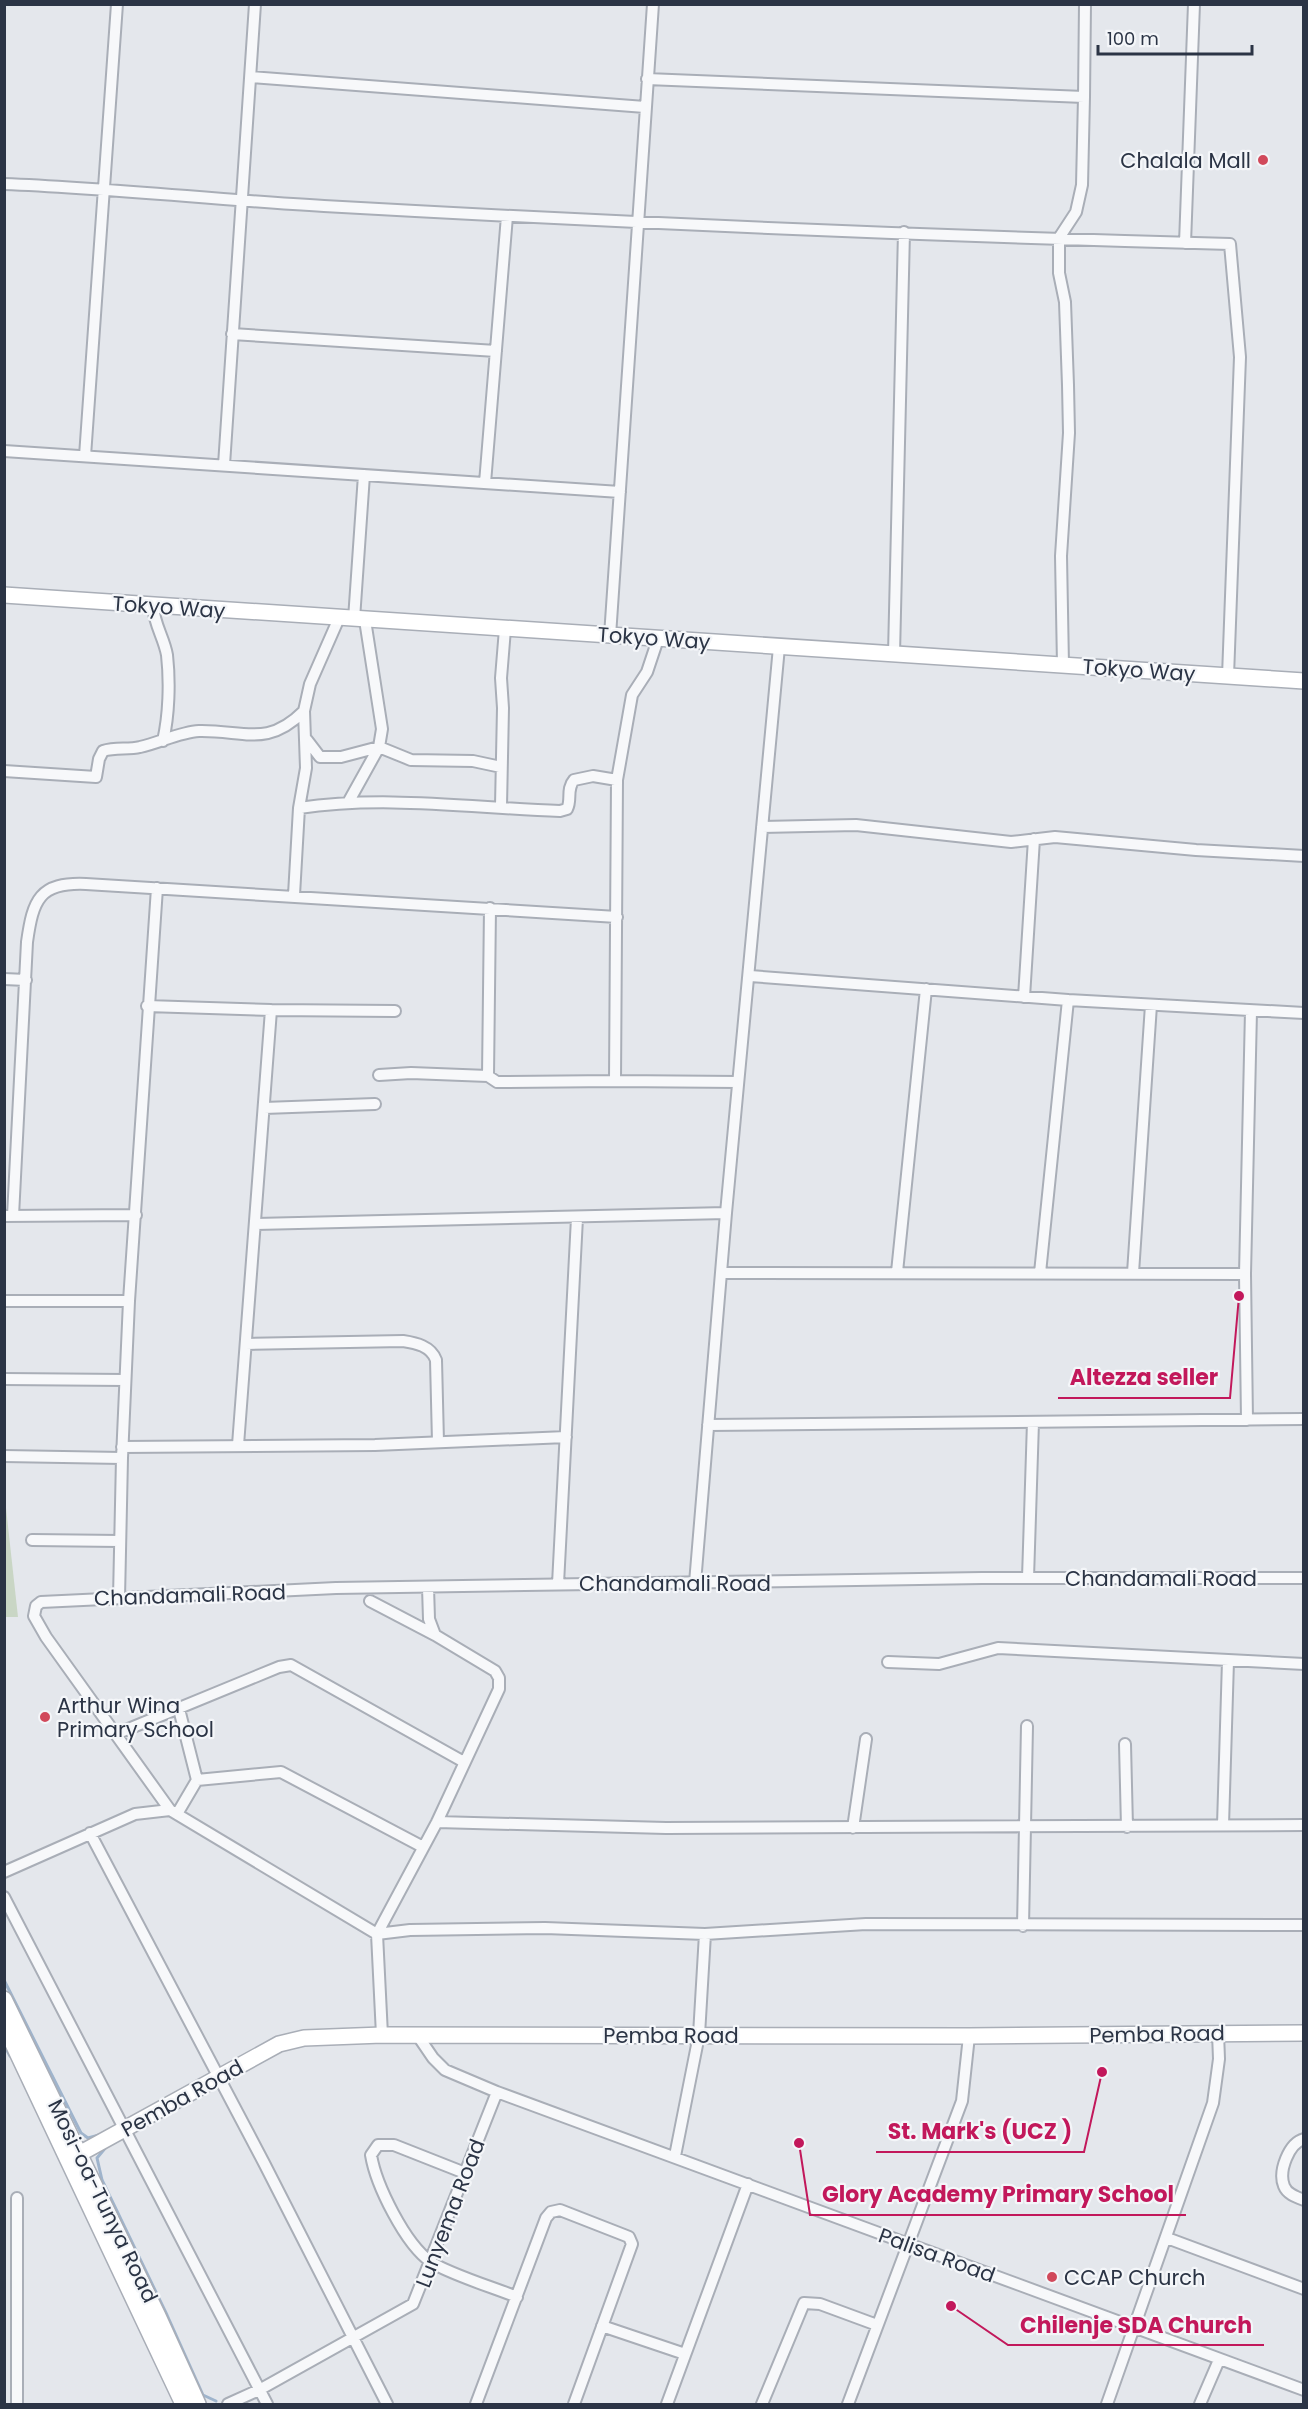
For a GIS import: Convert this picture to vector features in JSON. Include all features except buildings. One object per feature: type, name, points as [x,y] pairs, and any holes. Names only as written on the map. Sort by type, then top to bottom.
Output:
[{"type":"main road","name":"Tokyo Way","points":[[4,595],[1304,681]]},
{"type":"main road","name":"Mosi-oa-Tunya Road","points":[[6,2007],[75,2157],[183,2404]]},
{"type":"main road","name":"Mosi-oa-Tunya Road","points":[[4,2025],[75,2157],[198,2404]]},
{"type":"main road","name":"Pemba Road","points":[[75,2157],[218,2076],[292,2040],[382,2035],[969,2036],[1304,2032]]},
{"type":"street","points":[[85,456],[117,4]]},
{"type":"street","points":[[224,465],[255,4]]},
{"type":"street","points":[[610,636],[653,4]]},
{"type":"street","points":[[1063,665],[1061,556],[1068,409],[1065,302],[1059,273],[1059,238],[1076,212],[1082,185],[1085,4]]},
{"type":"street","points":[[1185,243],[1194,4]]},
{"type":"street","points":[[251,77],[645,107]]},
{"type":"street","points":[[647,79],[1084,97]]},
{"type":"street","points":[[4,183],[104,188],[241,201],[638,223],[1230,244],[1240,357],[1228,676]]},
{"type":"street","points":[[485,483],[507,216]]},
{"type":"street","points":[[894,654],[904,232]]},
{"type":"street","points":[[232,334],[496,351]]},
{"type":"street","points":[[4,451],[620,492]]},
{"type":"street","points":[[349,801],[379,747],[382,729],[378,694],[353,619],[363,475]]},
{"type":"street","points":[[153,606],[153,619],[166,654],[167,706],[163,741]]},
{"type":"street","points":[[294,895],[298,808],[306,768],[304,711],[310,684],[353,619]]},
{"type":"street","points":[[501,806],[503,708],[501,678],[505,629]]},
{"type":"street","points":[[615,1081],[617,780],[632,695],[647,672],[658,639]]},
{"type":"street","points":[[695,1583],[726,1213],[779,647]]},
{"type":"street","points":[[4,771],[96,777],[103,751],[138,748],[197,731],[264,736],[293,722],[304,711]]},
{"type":"street","points":[[304,735],[311,749],[320,757],[340,757],[379,747],[411,760],[473,761],[501,767]]},
{"type":"street","points":[[298,808],[349,801],[567,810],[569,788],[574,780],[593,776],[617,780]]},
{"type":"street","points":[[762,827],[856,825],[1011,842],[1054,837],[1304,856]]},
{"type":"street","points":[[1024,997],[1034,839]]},
{"type":"street","points":[[136,1215],[9,1216],[30,918],[34,904],[42,893],[68,883],[294,895],[616,917]]},
{"type":"street","points":[[119,1598],[122,1452],[129,1302],[147,1006],[157,888]]},
{"type":"street","points":[[488,1076],[486,1011],[490,908]]},
{"type":"street","points":[[750,976],[1068,1000],[1304,1013]]},
{"type":"street","points":[[4,979],[26,980]]},
{"type":"street","points":[[897,1272],[926,989]]},
{"type":"street","points":[[1040,1273],[1068,1000]]},
{"type":"street","points":[[1133,1273],[1152,1005]]},
{"type":"street","points":[[147,1006],[395,1011]]},
{"type":"street","points":[[238,1445],[271,1010]]},
{"type":"street","points":[[1247,1420],[1245,1274],[1251,1011]]},
{"type":"street","points":[[379,1075],[411,1073],[488,1076],[497,1082],[738,1082]]},
{"type":"street","points":[[264,1108],[375,1104]]},
{"type":"street","points":[[256,1224],[726,1213]]},
{"type":"street","points":[[558,1584],[577,1218]]},
{"type":"street","points":[[722,1273],[1245,1274]]},
{"type":"street","points":[[4,1301],[129,1302]]},
{"type":"street","points":[[246,1344],[403,1341],[423,1346],[434,1354],[436,1360],[438,1442]]},
{"type":"street","points":[[4,1378],[125,1380]]},
{"type":"street","points":[[708,1425],[1304,1419]]},
{"type":"street","points":[[1028,1578],[1033,1422]]},
{"type":"street","points":[[4,1456],[238,1445],[438,1442],[566,1437]]},
{"type":"street","points":[[32,1540],[120,1541]]},
{"type":"street","name":"Chandamali Road","points":[[116,1734],[34,1616],[36,1606],[48,1600],[558,1584],[1028,1578],[1304,1578]]},
{"type":"street","points":[[428,1587],[429,1619],[435,1635]]},
{"type":"street","points":[[370,1601],[435,1635],[495,1671],[499,1678],[499,1689],[437,1822],[377,1934],[382,2035]]},
{"type":"street","points":[[888,1662],[939,1664],[998,1648],[1304,1664]]},
{"type":"street","points":[[1223,1825],[1228,1661]]},
{"type":"street","points":[[464,1762],[291,1665],[279,1667],[116,1734],[174,1812],[377,1934],[410,1930],[545,1928],[705,1934],[866,1924],[1304,1925]]},
{"type":"street","points":[[179,1709],[197,1780]]},
{"type":"street","points":[[1023,1926],[1027,1726]]},
{"type":"street","points":[[853,1828],[866,1738]]},
{"type":"street","points":[[1125,1744],[1127,1827]]},
{"type":"street","points":[[174,1812],[197,1780],[281,1772],[423,1846]]},
{"type":"street","points":[[4,1872],[135,1814],[174,1812]]},
{"type":"street","points":[[437,1822],[666,1828],[1304,1825]]},
{"type":"street","points":[[90,1833],[387,2404]]},
{"type":"street","points":[[4,1897],[267,2404]]},
{"type":"street","points":[[675,2156],[699,2035],[705,1934]]},
{"type":"street","points":[[1107,2404],[1213,2103],[1218,2067],[1218,2033]]},
{"type":"street","name":"Palisa Road","points":[[418,2036],[433,2058],[446,2070],[497,2092],[1304,2390]]},
{"type":"street","points":[[848,2404],[962,2101],[969,2036]]},
{"type":"street","name":"Lunyema Road","points":[[228,2404],[259,2390],[408,2308],[416,2300],[497,2092]]},
{"type":"street","points":[[1304,2139],[1294,2144],[1290,2151],[1283,2178],[1284,2187],[1291,2195],[1304,2200]]},
{"type":"street","points":[[465,2173],[388,2144],[378,2145],[370,2155],[402,2228],[431,2262],[517,2297]]},
{"type":"street","points":[[667,2404],[748,2184]]},
{"type":"street","points":[[17,2198],[17,2404]]},
{"type":"street","points":[[476,2404],[546,2218],[555,2210],[565,2211],[631,2240],[574,2404]]},
{"type":"street","points":[[1167,2238],[1304,2289]]},
{"type":"street","points":[[762,2404],[804,2303],[820,2304],[877,2325]]},
{"type":"street","points":[[602,2326],[685,2354]]},
{"type":"street","points":[[1200,2404],[1219,2360]]},
{"type":"green space","points":[[6,1508],[18,1617],[5,1617]]},
{"type":"waterway","points":[[4,1980],[81,2133],[88,2138],[99,2135]]},
{"type":"waterway","points":[[4,2045],[10,2056]]},
{"type":"waterway","points":[[107,2146],[97,2158],[102,2180],[203,2395],[216,2401]]},
{"type":"place","name":"Chalala Mall","points":[[1263,160]]},
{"type":"place","name":"Altezza seller","points":[[1239,1296]]},
{"type":"place","name":"Arthur Wina Primary School","points":[[45,1717]]},
{"type":"place","name":"St. Mark's (UCZ )","points":[[1102,2072]]},
{"type":"place","name":"Glory Academy Primary School","points":[[799,2143]]},
{"type":"place","name":"CCAP Church","points":[[1052,2277]]},
{"type":"place","name":"Chilenje SDA Church","points":[[951,2306]]}]
